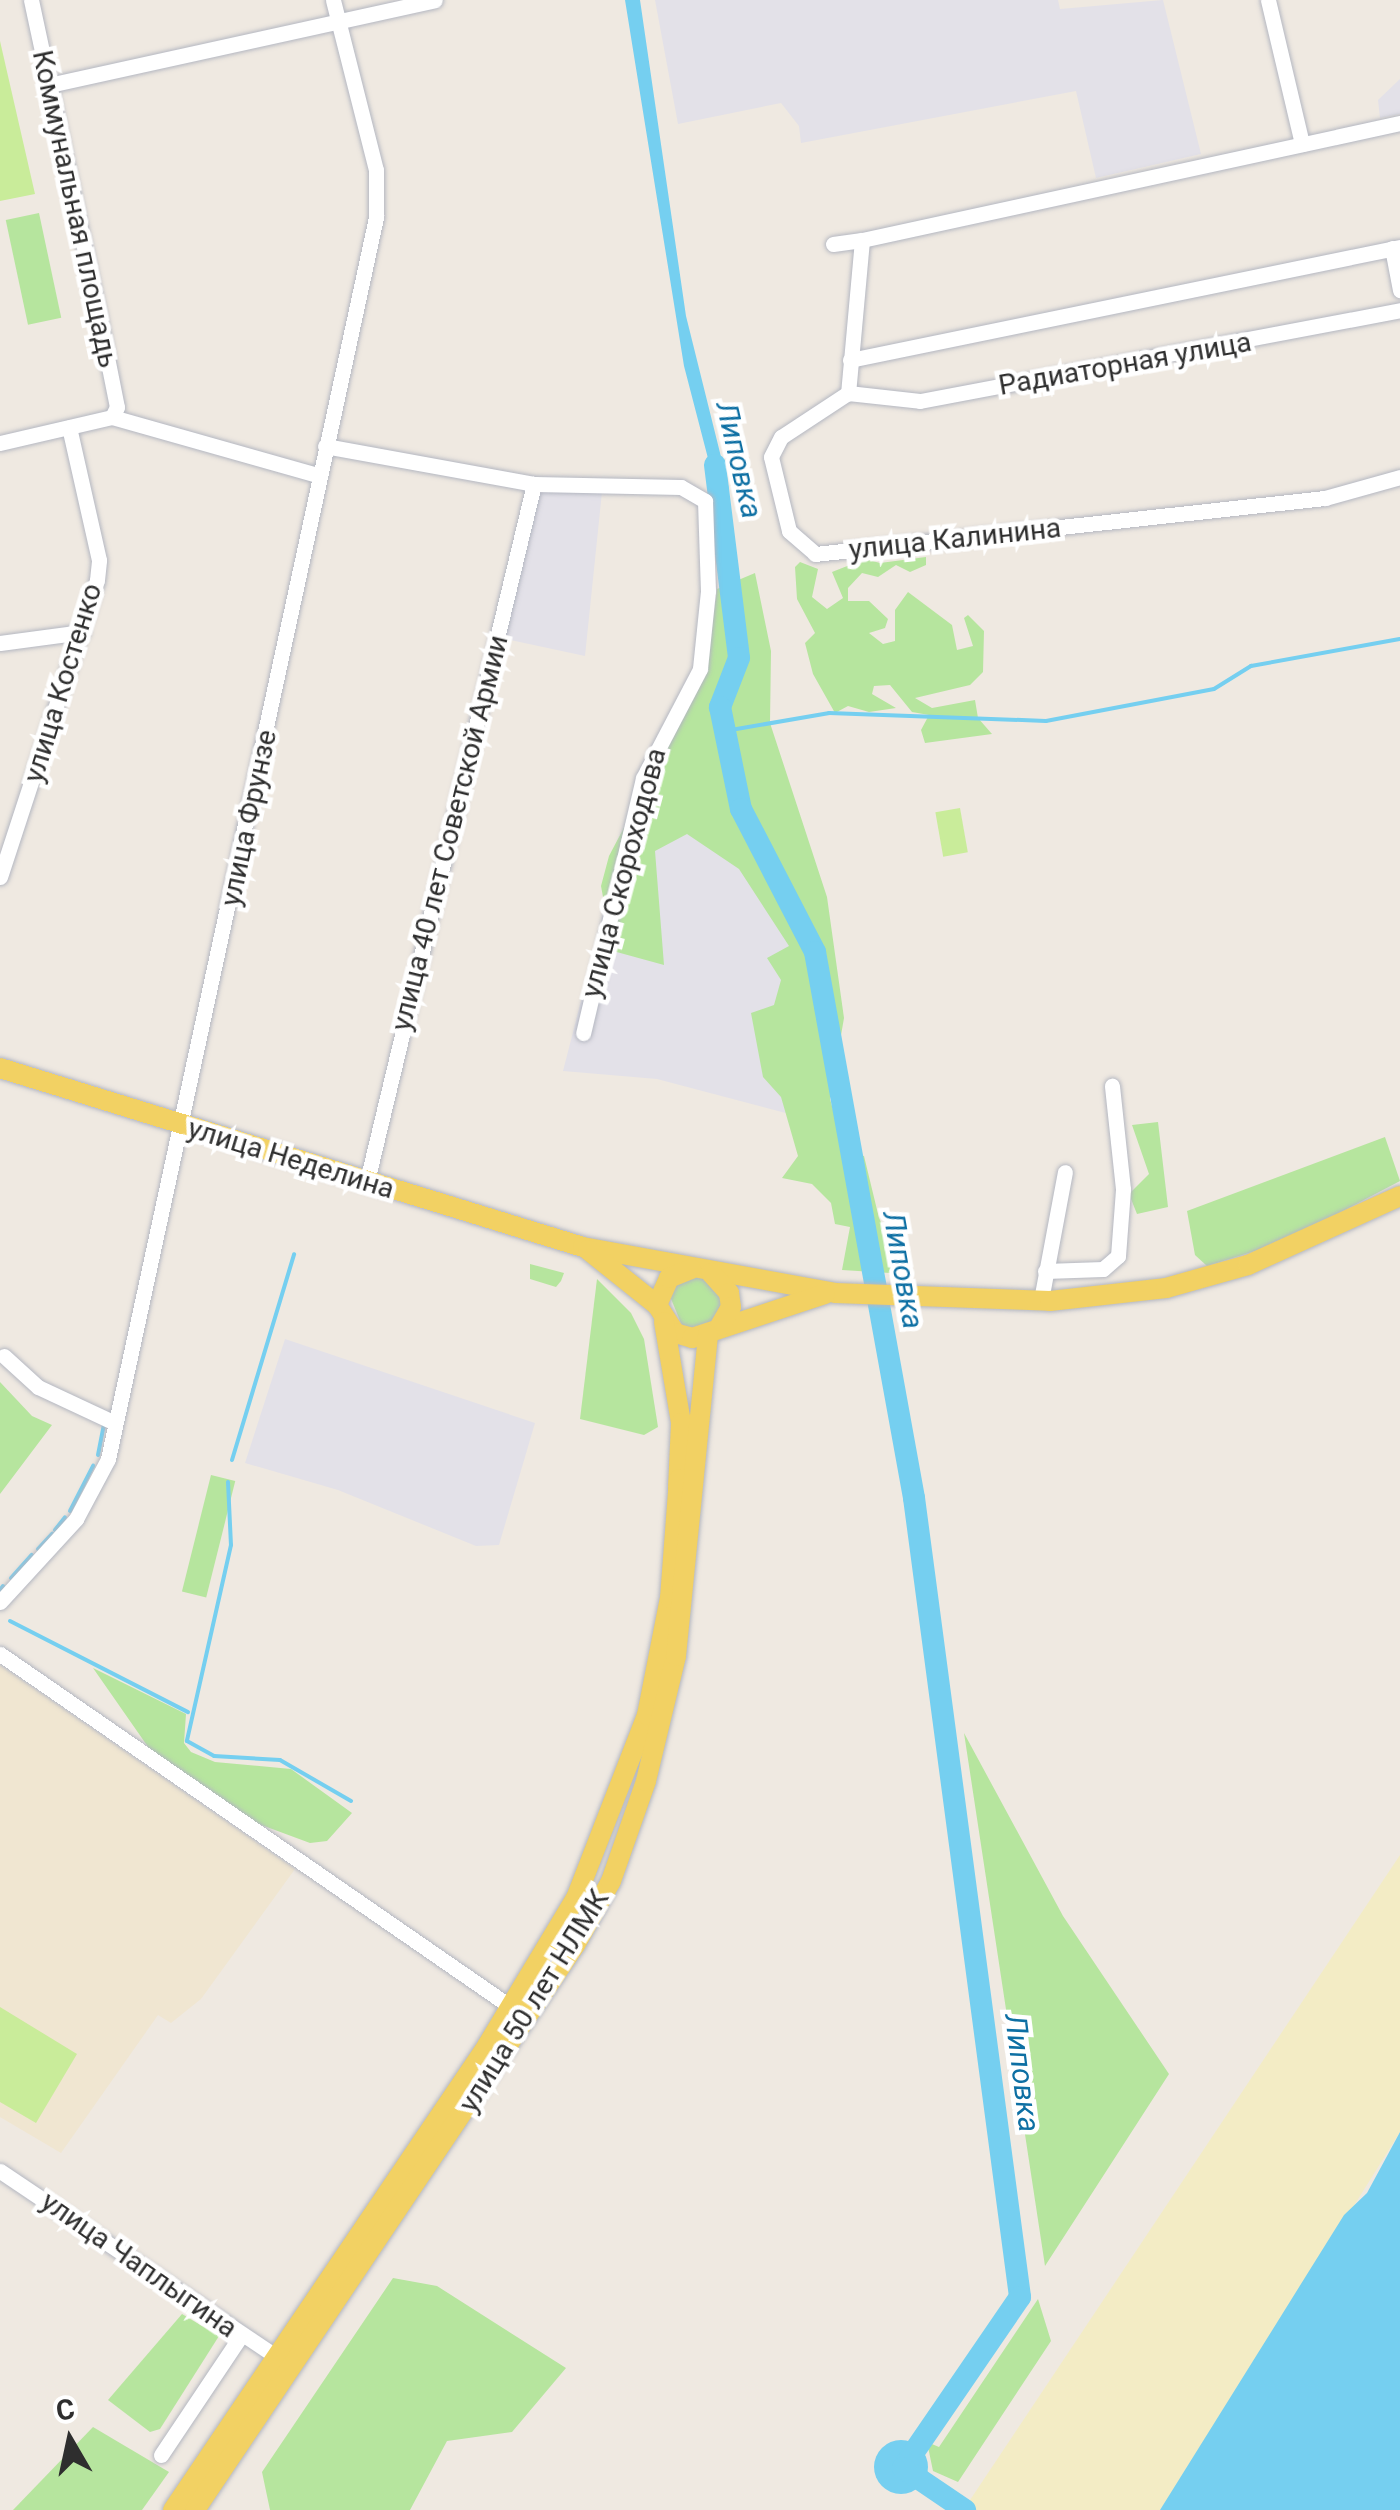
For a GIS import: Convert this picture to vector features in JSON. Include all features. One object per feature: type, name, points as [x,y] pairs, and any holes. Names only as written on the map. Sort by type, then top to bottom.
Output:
[{"type":"main road","name":"улица Неделина","points":[[0,1068],[583,1246],[834,1293]]},
{"type":"main road","points":[[583,1246],[692,1338],[834,1293],[1041,1300],[1166,1288],[1228,1272],[1400,1196]]},
{"type":"main road","points":[[660,1314],[669,1278],[702,1270],[729,1293],[731,1306],[714,1331]]},
{"type":"main road","name":"улица 50 лет НЛМК","points":[[174,2510],[511,2007],[576,1898],[647,1715],[670,1598],[681,1447],[660,1314]]},
{"type":"main road","name":"улица 50 лет НЛМК","points":[[195,2510],[575,1945],[610,1881],[646,1781],[676,1656],[714,1331]]},
{"type":"main road","points":[[278,2358],[286,2370],[280,2386]]},
{"type":"street","name":"Коммунальная площадь","points":[[31,0],[116,407],[112,417]]},
{"type":"street","name":"улица Фрунзе","points":[[0,1602],[76,1519],[108,1459],[376,217],[376,170],[332,0]]},
{"type":"street","points":[[49,85],[435,0]]},
{"type":"street","points":[[1268,0],[1302,144]]},
{"type":"street","points":[[833,244],[1400,123]]},
{"type":"street","points":[[848,393],[850,360],[858,341],[862,240]]},
{"type":"street","points":[[850,360],[1396,247],[1400,290]]},
{"type":"street","name":"Радиаторная улица","points":[[848,393],[920,401],[1400,310]]},
{"type":"street","name":"улица Калинина","points":[[848,393],[780,437],[772,457],[789,531],[815,554],[1325,498],[1400,477]]},
{"type":"street","points":[[0,443],[112,417],[320,476]]},
{"type":"street","name":"улица Костенко","points":[[0,877],[82,632],[99,560],[69,427]]},
{"type":"street","points":[[326,446],[534,484]]},
{"type":"street","name":"улица Скороходова","points":[[534,484],[690,493],[705,501],[708,591],[700,669],[642,778],[582,1033]]},
{"type":"street","name":"улица 40 лет Советской Армии","points":[[367,1181],[534,484]]},
{"type":"street","points":[[0,643],[82,632]]},
{"type":"street","points":[[1044,1271],[1104,1269],[1118,1256],[1124,1189],[1112,1086]]},
{"type":"street","points":[[1041,1300],[1065,1172]]},
{"type":"street","points":[[4,1356],[38,1387],[116,1423]]},
{"type":"street","points":[[0,1654],[511,2007]]},
{"type":"street","name":"улица Чаплыгина","points":[[0,2171],[240,2337],[278,2358]]},
{"type":"street","points":[[161,2455],[240,2337]]},
{"type":"shaded area","points":[[655,0],[1058,0],[1060,9],[1163,0],[1201,154],[1096,178],[1076,91],[801,143],[799,126],[781,103],[678,124]]},
{"type":"shaded area","points":[[1400,79],[1400,114],[1380,118],[1378,100]]},
{"type":"shaded area","points":[[536,490],[602,492],[585,656],[501,638]]},
{"type":"shaded area","points":[[629,814],[742,831],[799,944],[797,1116],[657,1079],[563,1071]]},
{"type":"shaded area","points":[[285,1339],[535,1423],[499,1545],[476,1546],[338,1490],[245,1463]]},
{"type":"shaded area","points":[[0,1665],[295,1869],[201,1999],[171,2023],[158,2015],[61,2153],[0,2117]]},
{"type":"green space","points":[[0,41],[35,194],[0,201]]},
{"type":"green space","points":[[39,213],[61,318],[28,325],[6,220]]},
{"type":"green space","points":[[926,557],[926,565],[910,572],[896,565],[878,577],[862,573],[848,588],[848,601],[869,601],[888,619],[885,628],[869,633],[883,644],[895,641],[895,610],[908,592],[952,625],[957,650],[973,646],[964,618],[968,615],[984,631],[983,672],[970,685],[915,698],[932,708],[975,700],[978,718],[992,734],[925,743],[921,730],[929,715],[912,712],[890,685],[874,686],[872,694],[896,708],[869,712],[848,706],[835,713],[813,674],[805,643],[815,633],[797,599],[795,567],[800,562],[818,569],[812,597],[827,609],[843,598],[832,572],[865,559],[880,563]]},
{"type":"green space","points":[[755,573],[771,651],[770,723],[827,897],[844,1018],[830,1099],[845,1152],[864,1156],[879,1218],[906,1274],[842,1270],[850,1227],[835,1224],[831,1203],[812,1184],[782,1178],[798,1156],[781,1097],[763,1077],[751,1013],[774,1005],[781,980],[767,958],[789,946],[739,869],[687,834],[655,851],[664,965],[613,951],[601,886],[609,856],[706,672],[717,589]]},
{"type":"green space","points":[[960,808],[968,852],[943,857],[935,812]]},
{"type":"green space","points":[[1158,1122],[1168,1207],[1137,1214],[1129,1194],[1149,1174],[1132,1125]]},
{"type":"green space","points":[[1385,1137],[1400,1181],[1284,1242],[1207,1266],[1195,1255],[1187,1211]]},
{"type":"green space","points":[[530,1264],[564,1273],[561,1281],[556,1287],[530,1279]]},
{"type":"green space","points":[[706,1276],[725,1305],[711,1327],[683,1328],[669,1294],[680,1279]]},
{"type":"green space","points":[[597,1279],[631,1313],[644,1339],[658,1427],[644,1435],[580,1419]]},
{"type":"green space","points":[[0,1382],[32,1416],[52,1425],[0,1494]]},
{"type":"green space","points":[[211,1475],[235,1481],[206,1597],[182,1591]]},
{"type":"green space","points":[[93,1668],[186,1714],[184,1743],[191,1752],[215,1762],[291,1769],[352,1813],[327,1841],[310,1843],[256,1823],[153,1754]]},
{"type":"green space","points":[[964,1733],[1063,1916],[1169,2074],[1045,2266]]},
{"type":"green space","points":[[0,2007],[77,2054],[36,2123],[0,2102]]},
{"type":"green space","points":[[393,2278],[437,2286],[566,2368],[512,2432],[447,2441],[410,2510],[270,2510],[262,2472]]},
{"type":"green space","points":[[1038,2299],[1051,2341],[958,2482],[933,2471],[927,2442],[939,2447]]},
{"type":"green space","points":[[182,2314],[219,2336],[160,2429],[150,2432],[108,2400]]},
{"type":"green space","points":[[93,2427],[169,2472],[142,2510],[13,2510]]},
{"type":"sand","points":[[1400,1855],[1400,2132],[1190,2468],[1160,2510],[975,2510],[968,2503]]},
{"type":"water","points":[[625,0],[640,0],[686,316],[729,489],[717,493],[684,366]]},
{"type":"water","points":[[1400,2132],[1400,2510],[1160,2510],[1344,2215],[1367,2193]]},
{"type":"water","points":[[901,2440],[920,2448],[928,2467],[920,2486],[901,2494],[882,2486],[874,2467],[882,2448]]},
{"type":"waterway","name":"Липовка","points":[[715,465],[739,658],[720,707],[741,809],[815,952],[914,1498],[1020,2297],[903,2468],[965,2510]]},
{"type":"waterway","points":[[725,731],[829,713],[1046,721],[1214,689],[1251,666],[1400,639]]},
{"type":"waterway","points":[[232,1460],[294,1254]]},
{"type":"waterway","points":[[98,1455],[104,1424]]},
{"type":"waterway","points":[[70,1511],[93,1466]]},
{"type":"waterway","points":[[228,1482],[231,1545],[187,1741],[214,1756],[280,1760],[351,1801]]},
{"type":"waterway","points":[[55,1530],[65,1517]]},
{"type":"waterway","points":[[38,1549],[52,1534]]},
{"type":"waterway","points":[[11,1578],[32,1555]]},
{"type":"waterway","points":[[0,1590],[3,1586]]},
{"type":"waterway","points":[[10,1621],[188,1712]]}]
